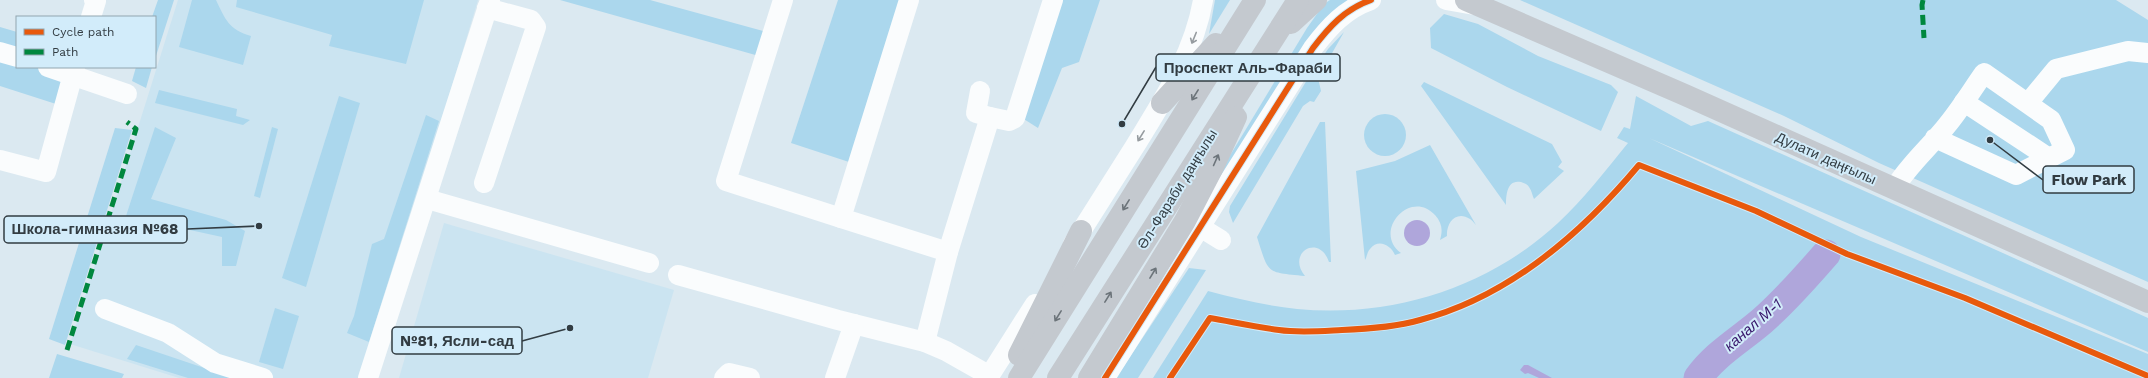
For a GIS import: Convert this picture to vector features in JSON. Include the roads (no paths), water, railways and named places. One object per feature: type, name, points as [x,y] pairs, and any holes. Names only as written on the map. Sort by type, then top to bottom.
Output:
[{"type":"main road","name":"Әл-Фараби даңғылы","points":[[1058,378],[1298,0]]},
{"type":"main road","points":[[1089,378],[1185,221],[1213,167],[1270,43],[1316,0]]},
{"type":"main road","points":[[1162,103],[1255,1]]},
{"type":"main road","points":[[1019,378],[1255,1]]},
{"type":"main road","name":"Дулати даңғылы","points":[[1475,2],[2148,302]]},
{"type":"main road","points":[[995,377],[1081,231]]},
{"type":"street","points":[[783,0],[726,181],[948,252]]},
{"type":"street","points":[[841,218],[909,0]]},
{"type":"street","points":[[980,91],[976,113],[1010,121],[1014,118],[1054,0]]},
{"type":"street","points":[[1081,231],[1162,103],[1183,62],[1199,25],[1203,0]]},
{"type":"street","points":[[1105,378],[1313,48],[1329,27],[1346,12],[1371,0]]},
{"type":"street","points":[[1446,0],[1475,2]]},
{"type":"street","points":[[368,378],[427,199],[488,4],[531,20],[536,27],[484,183]]},
{"type":"street","points":[[2028,103],[2056,69],[2128,51],[2148,53]]},
{"type":"street","points":[[0,52],[16,57]]},
{"type":"street","points":[[54,68],[74,71],[127,94]]},
{"type":"street","points":[[0,160],[46,172],[74,71]]},
{"type":"street","points":[[1894,189],[1900,180],[1964,102],[1984,73],[2051,120],[2066,150],[2016,175],[1935,138]]},
{"type":"street","points":[[1964,102],[2049,158]]},
{"type":"street","points":[[925,342],[948,252],[990,117]]},
{"type":"street","points":[[427,199],[649,263]]},
{"type":"street","points":[[1200,227],[1221,240]]},
{"type":"street","points":[[678,275],[854,324],[925,342],[946,351],[995,377]]},
{"type":"street","points":[[105,309],[168,333],[215,363],[264,378]]},
{"type":"street","points":[[835,378],[854,324]]},
{"type":"street","points":[[724,378],[730,373],[750,378]]},
{"type":"waterway","name":"канал М-1","points":[[1698,378],[1720,354],[1762,321],[1779,305],[1826,254]]},
{"type":"place","name":"Проспект Аль-Фараби","points":[[1122,124]]},
{"type":"place","name":"Flow Park","points":[[1990,140]]},
{"type":"place","name":"Школа-гимназия №68","points":[[259,226]]},
{"type":"place","name":"№81, Ясли-сад","points":[[570,328]]}]
